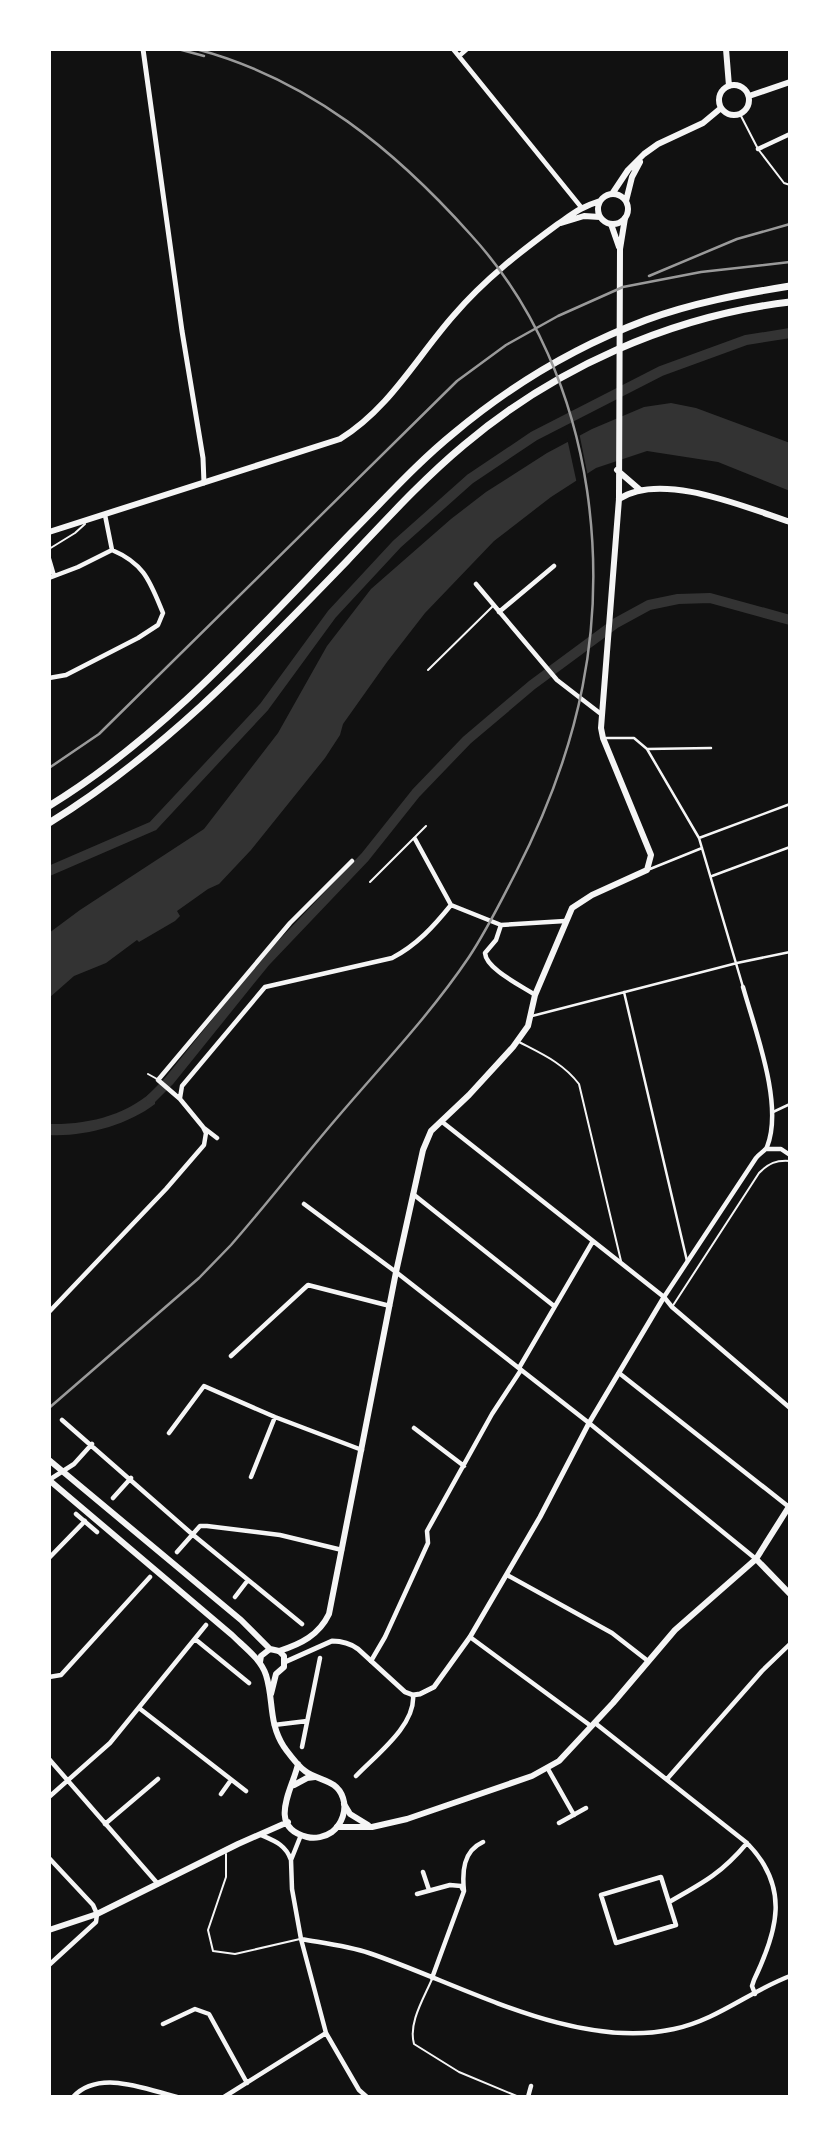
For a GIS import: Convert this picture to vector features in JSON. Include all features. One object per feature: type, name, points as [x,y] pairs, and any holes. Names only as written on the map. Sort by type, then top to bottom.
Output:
[{"type":"highway","points":[[49,806],[94,777],[145,736],[226,662],[412,471],[455,432],[511,391],[568,357],[645,321],[726,297],[790,286]]},
{"type":"highway","points":[[49,822],[82,803],[162,742],[244,666],[421,484],[488,426],[564,377],[626,345],[729,313],[790,302]]},
{"type":"main road","points":[[726,49],[729,86]]},
{"type":"main road","points":[[749,96],[790,82]]},
{"type":"main road","points":[[729,86],[740,86],[749,96],[748,106],[740,114],[729,115],[719,103],[721,93],[729,86]]},
{"type":"main road","points":[[612,194],[628,170],[644,155],[658,144],[704,123],[721,108]]},
{"type":"main road","points":[[49,1460],[241,1620],[270,1649],[279,1651],[303,1642],[324,1624],[329,1614],[363,1450],[396,1272],[423,1150],[431,1131],[470,1095],[528,1026],[535,995],[572,908],[592,895],[647,870],[651,855],[603,738],[601,714],[619,499],[617,467],[620,249],[632,177],[644,155]]},
{"type":"main road","points":[[49,532],[335,441],[361,426],[388,400],[452,317],[481,285],[529,244],[581,207],[600,201],[606,195],[620,196],[626,202]]},
{"type":"main road","points":[[600,201],[600,217]]},
{"type":"main road","points":[[559,224],[584,216],[600,217],[611,224],[620,249]]},
{"type":"main road","points":[[611,224],[625,218]]},
{"type":"main road","points":[[617,467],[639,489]]},
{"type":"main road","points":[[619,499],[639,489],[678,489],[790,522]]},
{"type":"main road","points":[[49,1480],[260,1662],[266,1672],[273,1725],[283,1745],[298,1764],[315,1777]]},
{"type":"main road","points":[[337,1827],[372,1827],[407,1819],[548,1769],[572,1749],[594,1725],[675,1630],[756,1559],[789,1506]]},
{"type":"main road","points":[[756,1559],[790,1594]]},
{"type":"main road","points":[[260,1662],[261,1656],[270,1649]]},
{"type":"main road","points":[[270,1700],[276,1674],[284,1667],[285,1662],[279,1651]]},
{"type":"main road","points":[[266,1672],[276,1674]]},
{"type":"main road","points":[[298,1764],[292,1786],[284,1800],[284,1808],[288,1822],[301,1835],[319,1837],[337,1827],[342,1820],[344,1804]]},
{"type":"main road","points":[[292,1786],[307,1778],[323,1779],[336,1786],[355,1819],[372,1827]]},
{"type":"main road","points":[[49,1930],[97,1914],[288,1822]]},
{"type":"street","points":[[143,49],[182,331],[203,458],[204,483]]},
{"type":"street","points":[[453,49],[581,207]]},
{"type":"street","points":[[459,56],[467,49]]},
{"type":"street","points":[[758,149],[790,134]]},
{"type":"street","points":[[105,515],[112,550]]},
{"type":"street","points":[[49,559],[51,577],[112,550],[130,558],[143,570],[163,612],[158,625],[138,638],[66,674],[49,678]]},
{"type":"street","points":[[499,612],[554,566]]},
{"type":"street","points":[[476,584],[557,680],[601,714]]},
{"type":"street","points":[[603,738],[634,738],[647,749],[699,838],[737,963],[769,1085],[773,1112],[767,1149]]},
{"type":"street","points":[[647,749],[710,748]]},
{"type":"street","points":[[699,838],[790,804]]},
{"type":"street","points":[[415,839],[451,905],[501,925],[565,920]]},
{"type":"street","points":[[712,876],[790,847]]},
{"type":"street","points":[[647,870],[702,848]]},
{"type":"street","points":[[217,1138],[203,1127],[180,1098],[158,1080],[290,923],[352,861]]},
{"type":"street","points":[[180,1098],[182,1086],[265,987],[392,957],[405,951],[427,933],[451,905]]},
{"type":"street","points":[[501,925],[496,940],[485,953],[486,959],[494,968],[535,995]]},
{"type":"street","points":[[531,1016],[790,952]]},
{"type":"street","points":[[624,992],[687,1261]]},
{"type":"street","points":[[773,1112],[790,1104]]},
{"type":"street","points":[[440,1121],[664,1297],[672,1307],[790,1408]]},
{"type":"street","points":[[49,1312],[199,1152],[206,1139],[203,1127]]},
{"type":"street","points":[[285,1662],[332,1641],[351,1644],[398,1688],[413,1695],[427,1693],[434,1687],[470,1637],[507,1575],[589,1423],[687,1261],[756,1158],[767,1149],[781,1149],[790,1155]]},
{"type":"street","points":[[413,1194],[554,1306]]},
{"type":"street","points":[[304,1204],[396,1272],[589,1423],[756,1559]]},
{"type":"street","points":[[371,1662],[428,1543],[427,1531],[593,1241]]},
{"type":"street","points":[[231,1356],[308,1284],[390,1306]]},
{"type":"street","points":[[619,1373],[789,1506]]},
{"type":"street","points":[[169,1433],[204,1386],[275,1417],[363,1450]]},
{"type":"street","points":[[251,1477],[275,1417]]},
{"type":"street","points":[[62,1420],[192,1534],[302,1624]]},
{"type":"street","points":[[414,1428],[464,1466]]},
{"type":"street","points":[[49,1480],[74,1464],[92,1444]]},
{"type":"street","points":[[113,1498],[131,1478]]},
{"type":"street","points":[[76,1514],[97,1532]]},
{"type":"street","points":[[49,1558],[85,1521]]},
{"type":"street","points":[[177,1552],[200,1526],[280,1535],[342,1550]]},
{"type":"street","points":[[507,1575],[612,1633],[648,1661]]},
{"type":"street","points":[[49,1676],[61,1675],[150,1577]]},
{"type":"street","points":[[235,1597],[248,1580]]},
{"type":"street","points":[[49,1797],[110,1743],[206,1625]]},
{"type":"street","points":[[470,1637],[667,1779],[747,1843],[765,1865],[775,1896],[773,1936],[752,1986],[755,1994]]},
{"type":"street","points":[[195,1639],[249,1683]]},
{"type":"street","points":[[667,1779],[762,1671],[790,1644]]},
{"type":"street","points":[[302,1746],[320,1658]]},
{"type":"street","points":[[356,1776],[406,1723],[414,1705],[413,1695]]},
{"type":"street","points":[[139,1708],[246,1791]]},
{"type":"street","points":[[273,1725],[307,1721]]},
{"type":"street","points":[[49,1759],[158,1884]]},
{"type":"street","points":[[548,1769],[574,1815]]},
{"type":"street","points":[[105,1824],[158,1779]]},
{"type":"street","points":[[221,1794],[231,1780]]},
{"type":"street","points":[[559,1823],[586,1808]]},
{"type":"street","points":[[261,1835],[282,1845],[288,1851],[301,1939],[326,2033],[359,2090],[367,2097]]},
{"type":"street","points":[[291,1860],[301,1835]]},
{"type":"street","points":[[432,1978],[464,1891],[465,1863],[469,1853],[483,1842]]},
{"type":"street","points":[[669,1902],[710,1880],[730,1863],[747,1843]]},
{"type":"street","points":[[49,1858],[93,1905],[97,1914],[96,1922],[49,1965]]},
{"type":"street","points":[[423,1872],[429,1889]]},
{"type":"street","points":[[662,1877],[669,1902],[676,1925],[616,1943],[601,1895],[662,1877]]},
{"type":"street","points":[[417,1894],[450,1885],[461,1886],[464,1891]]},
{"type":"street","points":[[301,1939],[366,1952],[505,2007],[556,2022],[575,2027],[634,2033],[675,2029],[725,2010],[790,1976]]},
{"type":"street","points":[[163,2024],[195,2009],[209,2014],[247,2084]]},
{"type":"street","points":[[224,2097],[326,2033]]},
{"type":"street","points":[[73,2097],[92,2084],[105,2082],[125,2084],[177,2097]]},
{"type":"street","points":[[528,2097],[531,2086]]},
{"type":"lane","points":[[740,114],[758,149],[784,183],[790,186]]},
{"type":"lane","points":[[49,549],[91,519]]},
{"type":"lane","points":[[428,670],[494,605]]},
{"type":"lane","points":[[370,883],[426,826]]},
{"type":"lane","points":[[518,1041],[550,1058],[568,1071],[579,1084],[622,1264]]},
{"type":"lane","points":[[148,1074],[158,1080]]},
{"type":"lane","points":[[672,1307],[759,1173],[768,1164],[790,1161]]},
{"type":"lane","points":[[226,1850],[226,1877],[208,1930],[213,1951],[235,1954],[301,1939]]},
{"type":"lane","points":[[432,1978],[416,2019],[412,2035],[414,2044],[459,2072],[519,2097]]},
{"type":"shaded area","points":[[671,403],[696,408],[790,443],[790,491],[718,462],[647,451],[596,468],[551,497],[494,541],[425,613],[343,724],[340,735],[325,758],[251,850],[219,884],[177,911],[180,916],[175,921],[139,942],[137,940],[106,963],[74,976],[49,998],[49,933],[204,829],[278,733],[327,646],[371,589],[451,519],[486,492],[547,453],[592,429],[644,407]]},
{"type":"shaded area","points":[[157,1087],[163,1093],[155,1100],[155,1104],[119,1124],[91,1132],[49,1135],[49,1124],[78,1123],[107,1116],[134,1105]]},
{"type":"pier","points":[[579,432],[588,477],[577,484],[567,438]]},
{"type":"waterway","points":[[49,871],[153,826],[264,707],[332,614],[397,544],[470,479],[534,436],[661,371],[746,340],[790,333]]},
{"type":"waterway","points":[[151,1099],[169,1081],[265,962],[365,857],[416,793],[467,740],[532,685],[616,623],[649,605],[678,599],[710,598],[790,620]]},
{"type":"railway","points":[[178,49],[204,56]]},
{"type":"railway","points":[[49,1408],[199,1278],[231,1245],[422,1020],[469,957],[505,894],[538,826],[556,780],[583,686],[590,639],[592,541],[581,455],[561,386],[548,354],[514,291],[494,262],[442,204],[412,174],[347,121],[276,79],[237,62],[196,49]]},
{"type":"railway","points":[[649,276],[737,239],[790,224]]},
{"type":"railway","points":[[49,768],[99,734],[457,381],[506,345],[558,316],[623,287],[701,272],[790,262]]}]
